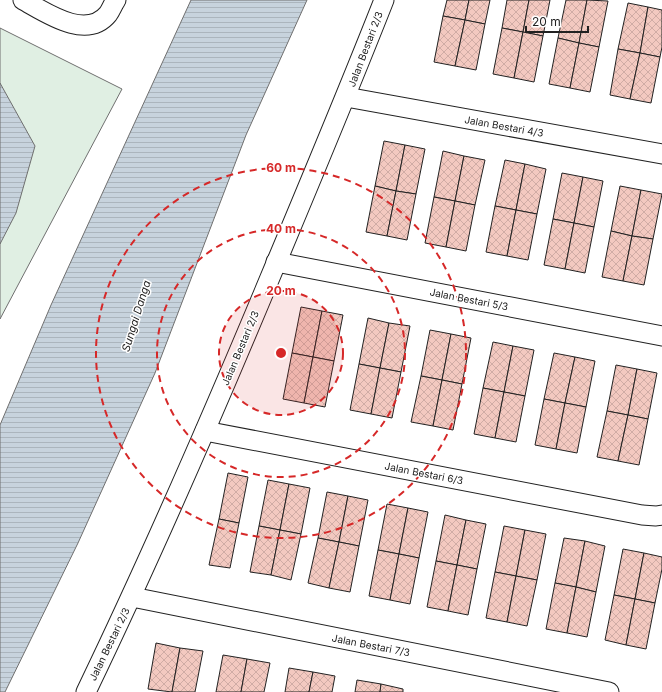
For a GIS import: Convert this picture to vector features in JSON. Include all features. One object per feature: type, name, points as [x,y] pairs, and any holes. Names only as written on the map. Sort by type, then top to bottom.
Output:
[{"type":"street","points":[[23,0],[60,19],[76,25],[93,24],[108,14],[116,0]]},
{"type":"street","name":"Jalan Bestari 2/3","points":[[86,692],[132,597],[205,431],[346,97],[384,0]]},
{"type":"street","name":"Jalan Bestari 4/3","points":[[346,97],[662,154]]},
{"type":"street","name":"Jalan Bestari 5/3","points":[[276,262],[662,336]]},
{"type":"street","name":"Jalan Bestari 6/3","points":[[205,431],[642,515],[662,515]]},
{"type":"street","name":"Jalan Bestari 7/3","points":[[132,597],[609,692]]},
{"type":"green space","points":[[0,28],[122,89],[0,319]]},
{"type":"water","name":"Sungai Danga","points":[[191,0],[307,0],[246,135],[155,373],[78,543],[5,692],[0,692],[0,425],[51,305]]},
{"type":"water","points":[[0,83],[35,146],[16,213],[0,244]]},
{"type":"building","points":[[447,0],[469,0],[465,20],[443,16]]},
{"type":"building","points":[[469,0],[490,0],[485,24],[465,20]]},
{"type":"building","points":[[507,0],[529,0],[523,32],[502,28]]},
{"type":"building","points":[[529,0],[550,0],[543,36],[523,32]]},
{"type":"building","points":[[566,0],[587,0],[579,43],[558,38]]},
{"type":"building","points":[[587,0],[608,1],[599,47],[579,43]]},
{"type":"building","points":[[628,3],[648,7],[640,53],[618,49]]},
{"type":"building","points":[[648,7],[662,10],[662,47],[660,57],[640,53]]},
{"type":"building","points":[[443,16],[465,20],[455,66],[434,62]]},
{"type":"building","points":[[465,20],[485,24],[476,70],[455,66]]},
{"type":"building","points":[[502,28],[523,32],[514,78],[493,74]]},
{"type":"building","points":[[523,32],[543,36],[534,82],[514,78]]},
{"type":"building","points":[[558,38],[579,43],[570,88],[549,84]]},
{"type":"building","points":[[579,43],[599,47],[590,92],[570,88]]},
{"type":"building","points":[[618,49],[640,53],[630,99],[610,95]]},
{"type":"building","points":[[640,53],[660,57],[651,103],[630,99]]},
{"type":"building","points":[[384,141],[405,145],[396,191],[375,186]]},
{"type":"building","points":[[405,145],[425,149],[416,194],[396,191]]},
{"type":"building","points":[[443,151],[464,156],[455,201],[434,197]]},
{"type":"building","points":[[464,156],[485,160],[475,205],[455,201]]},
{"type":"building","points":[[505,160],[525,164],[516,210],[495,206]]},
{"type":"building","points":[[525,164],[546,169],[537,214],[516,210]]},
{"type":"building","points":[[562,173],[583,177],[574,223],[553,219]]},
{"type":"building","points":[[583,177],[603,181],[594,227],[574,223]]},
{"type":"building","points":[[375,186],[396,191],[387,236],[366,232]]},
{"type":"building","points":[[620,186],[641,190],[632,236],[611,231]]},
{"type":"building","points":[[641,190],[662,194],[653,239],[632,236]]},
{"type":"building","points":[[396,191],[416,194],[407,240],[387,236]]},
{"type":"building","points":[[434,197],[455,201],[446,247],[425,243]]},
{"type":"building","points":[[455,201],[475,205],[466,251],[446,247]]},
{"type":"building","points":[[495,206],[516,210],[507,256],[486,252]]},
{"type":"building","points":[[516,210],[537,214],[528,260],[507,256]]},
{"type":"building","points":[[553,219],[574,223],[565,269],[544,265]]},
{"type":"building","points":[[574,223],[594,227],[585,273],[565,269]]},
{"type":"building","points":[[611,231],[632,236],[623,281],[602,277]]},
{"type":"building","points":[[632,236],[653,239],[644,285],[623,281]]},
{"type":"building","points":[[301,307],[322,311],[313,357],[292,353]]},
{"type":"building","points":[[322,311],[343,315],[334,361],[313,357]]},
{"type":"building","points":[[368,318],[389,323],[380,368],[359,364]]},
{"type":"building","points":[[389,323],[410,326],[401,372],[380,368]]},
{"type":"building","points":[[430,330],[451,334],[442,380],[421,376]]},
{"type":"building","points":[[451,334],[471,338],[462,384],[442,380]]},
{"type":"building","points":[[493,342],[513,346],[504,392],[483,388]]},
{"type":"building","points":[[513,346],[534,350],[525,396],[504,392]]},
{"type":"building","points":[[292,353],[313,357],[304,403],[283,399]]},
{"type":"building","points":[[554,353],[575,357],[565,403],[544,399]]},
{"type":"building","points":[[313,357],[334,361],[325,407],[304,403]]},
{"type":"building","points":[[575,357],[595,361],[586,407],[565,403]]},
{"type":"building","points":[[359,364],[380,368],[371,414],[350,410]]},
{"type":"building","points":[[616,365],[637,369],[628,415],[607,411]]},
{"type":"building","points":[[380,368],[401,372],[392,418],[371,414]]},
{"type":"building","points":[[637,369],[657,373],[648,419],[628,415]]},
{"type":"building","points":[[421,376],[442,380],[433,426],[411,422]]},
{"type":"building","points":[[442,380],[462,384],[453,430],[433,426]]},
{"type":"building","points":[[483,388],[504,392],[495,438],[474,434]]},
{"type":"building","points":[[504,392],[525,396],[516,442],[495,438]]},
{"type":"building","points":[[544,399],[565,403],[556,449],[535,445]]},
{"type":"building","points":[[565,403],[586,407],[577,453],[556,449]]},
{"type":"building","points":[[607,411],[628,415],[618,461],[597,457]]},
{"type":"building","points":[[628,415],[648,419],[639,465],[618,461]]},
{"type":"building","points":[[228,473],[248,477],[239,523],[219,519]]},
{"type":"building","points":[[268,480],[289,484],[280,530],[259,526]]},
{"type":"building","points":[[289,484],[310,488],[301,534],[280,530]]},
{"type":"building","points":[[327,492],[348,496],[339,542],[318,538]]},
{"type":"building","points":[[348,496],[368,500],[359,546],[339,542]]},
{"type":"building","points":[[387,504],[408,508],[399,554],[378,550]]},
{"type":"building","points":[[408,508],[428,512],[419,558],[399,554]]},
{"type":"building","points":[[445,515],[466,520],[457,565],[436,561]]},
{"type":"building","points":[[219,519],[239,523],[230,568],[209,565]]},
{"type":"building","points":[[466,520],[486,524],[477,569],[457,565]]},
{"type":"building","points":[[259,526],[280,530],[271,575],[250,572]]},
{"type":"building","points":[[504,526],[525,530],[516,576],[495,572]]},
{"type":"building","points":[[280,530],[301,534],[291,580],[271,575]]},
{"type":"building","points":[[525,530],[546,534],[537,580],[516,576]]},
{"type":"building","points":[[318,538],[339,542],[329,588],[308,583]]},
{"type":"building","points":[[564,538],[585,541],[576,587],[555,583]]},
{"type":"building","points":[[585,541],[605,546],[596,592],[576,587]]},
{"type":"building","points":[[339,542],[359,546],[350,592],[329,588]]},
{"type":"building","points":[[623,549],[644,553],[635,599],[614,595]]},
{"type":"building","points":[[378,550],[399,554],[390,600],[369,596]]},
{"type":"building","points":[[644,553],[662,557],[662,569],[655,603],[635,599]]},
{"type":"building","points":[[399,554],[419,558],[410,604],[390,600]]},
{"type":"building","points":[[436,561],[457,565],[448,611],[427,607]]},
{"type":"building","points":[[457,565],[477,569],[468,615],[448,611]]},
{"type":"building","points":[[495,572],[516,576],[507,622],[486,618]]},
{"type":"building","points":[[516,576],[537,580],[527,626],[507,622]]},
{"type":"building","points":[[555,583],[576,587],[567,633],[546,629]]},
{"type":"building","points":[[576,587],[596,592],[587,637],[567,633]]},
{"type":"building","points":[[614,595],[635,599],[626,645],[605,640]]},
{"type":"building","points":[[635,599],[655,603],[646,649],[626,645]]},
{"type":"building","points":[[156,643],[180,648],[172,692],[148,689]]},
{"type":"building","points":[[180,648],[203,651],[195,692],[172,692]]},
{"type":"building","points":[[223,655],[247,659],[241,692],[216,692]]},
{"type":"building","points":[[247,659],[270,663],[264,692],[241,692]]},
{"type":"building","points":[[289,668],[313,672],[309,692],[285,692]]},
{"type":"building","points":[[313,672],[335,676],[332,692],[309,692]]},
{"type":"building","points":[[357,680],[381,684],[380,692],[355,692]]},
{"type":"building","points":[[381,684],[403,689],[403,692],[380,692]]}]
